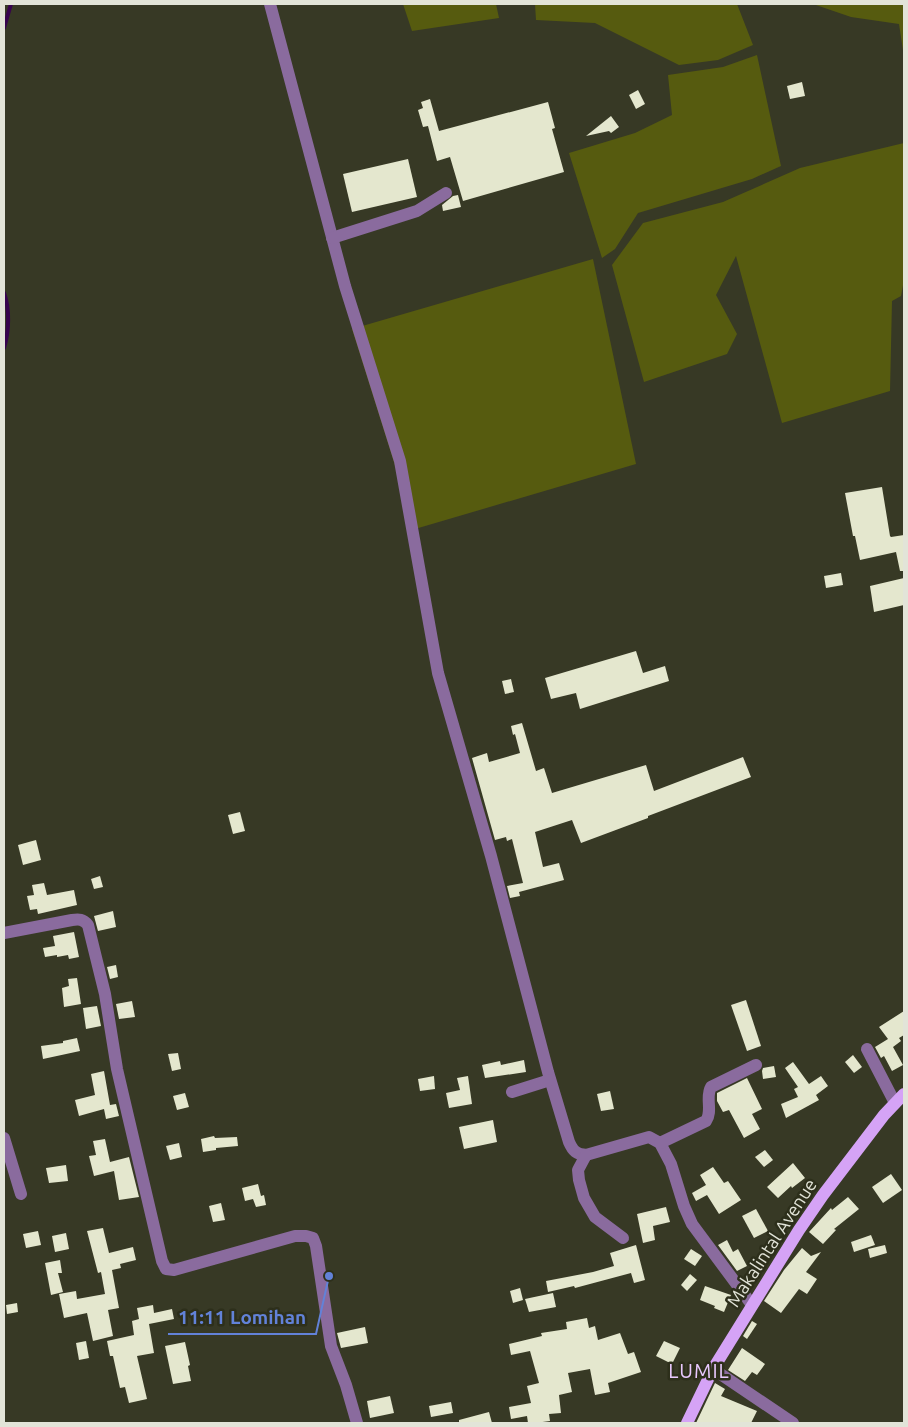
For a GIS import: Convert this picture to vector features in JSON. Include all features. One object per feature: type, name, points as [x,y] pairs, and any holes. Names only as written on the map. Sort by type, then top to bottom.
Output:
[{"type":"main road","name":"Makalintal Avenue","points":[[687,1423],[713,1369],[799,1230],[823,1195],[904,1094]]},
{"type":"street","points":[[270,4],[354,317],[400,462],[438,673],[491,856],[550,1080],[572,1150],[578,1154],[586,1155],[649,1137],[660,1143],[671,1164],[684,1206],[692,1224],[752,1305]]},
{"type":"street","points":[[332,238],[417,211],[446,193]]},
{"type":"street","points":[[4,933],[80,919],[88,925],[105,994],[116,1068],[162,1261],[166,1269],[174,1270],[295,1236],[313,1238],[316,1246],[331,1346],[346,1385],[357,1423]]},
{"type":"street","points":[[868,1049],[895,1103]]},
{"type":"street","points":[[660,1143],[706,1121],[709,1116],[708,1092],[711,1087],[756,1064]]},
{"type":"street","points":[[512,1092],[550,1080]]},
{"type":"street","points":[[4,1138],[21,1194]]},
{"type":"street","points":[[586,1155],[578,1170],[584,1198],[595,1217],[623,1238]]},
{"type":"street","points":[[713,1369],[793,1423]]},
{"type":"shaded area","points":[[403,4],[496,4],[499,18],[412,31]]},
{"type":"shaded area","points":[[535,4],[737,4],[753,45],[718,60],[679,65],[595,23],[536,20]]},
{"type":"shaded area","points":[[813,4],[904,4],[904,57],[899,24],[851,17]]},
{"type":"shaded area","points":[[757,55],[781,166],[752,179],[638,213],[615,249],[602,258],[569,153],[635,133],[672,115],[668,75],[723,67]]},
{"type":"shaded area","points":[[904,143],[904,280],[901,296],[892,301],[890,391],[782,423],[736,256],[716,295],[737,334],[727,354],[644,382],[612,265],[643,223],[723,202],[800,168]]},
{"type":"shaded area","points":[[593,259],[636,464],[415,529],[352,329]]},
{"type":"building","points":[[802,82],[805,96],[790,99],[787,86]]},
{"type":"building","points":[[638,90],[645,104],[636,109],[629,95]]},
{"type":"building","points":[[430,99],[439,131],[548,102],[555,128],[552,129],[564,172],[463,201],[450,157],[437,161],[428,126],[423,127],[418,110],[423,108],[421,102]]},
{"type":"building","points":[[611,116],[619,127],[611,133],[609,131],[586,136]]},
{"type":"building","points":[[408,159],[417,197],[352,212],[343,174]]},
{"type":"building","points":[[458,195],[461,207],[443,211],[442,205],[453,196]]},
{"type":"building","points":[[882,487],[890,536],[904,535],[904,571],[900,571],[896,552],[860,560],[855,536],[853,536],[845,493]]},
{"type":"building","points":[[841,573],[843,585],[826,588],[824,576]]},
{"type":"building","points":[[904,578],[904,605],[874,612],[870,586]]},
{"type":"building","points":[[636,651],[643,673],[665,666],[669,681],[580,709],[576,693],[551,699],[545,678]]},
{"type":"building","points":[[511,679],[514,692],[505,694],[502,681]]},
{"type":"building","points":[[522,723],[536,771],[544,768],[552,793],[646,765],[654,791],[743,757],[751,777],[581,843],[572,820],[535,832],[543,867],[559,863],[564,880],[519,892],[520,896],[510,898],[507,886],[523,883],[512,839],[507,841],[506,837],[495,840],[472,758],[487,753],[489,762],[520,753],[511,726]]},
{"type":"building","points":[[240,812],[245,831],[233,834],[228,815]]},
{"type":"building","points":[[36,840],[41,860],[23,865],[18,845]]},
{"type":"building","points":[[100,876],[103,887],[94,889],[91,879]]},
{"type":"building","points":[[44,883],[47,895],[74,890],[77,905],[38,914],[37,909],[30,910],[27,896],[34,895],[32,885]]},
{"type":"building","points":[[113,911],[116,927],[98,931],[94,916]]},
{"type":"building","points":[[74,932],[79,957],[69,959],[68,955],[57,957],[57,955],[45,957],[43,948],[55,946],[53,936]]},
{"type":"building","points":[[116,965],[118,977],[110,979],[107,967]]},
{"type":"building","points":[[77,978],[81,1004],[64,1007],[62,988],[69,986],[68,979]]},
{"type":"building","points":[[746,1000],[761,1046],[747,1051],[731,1005]]},
{"type":"building","points":[[132,1001],[135,1017],[119,1019],[116,1004]]},
{"type":"building","points":[[97,1006],[101,1026],[86,1029],[83,1008]]},
{"type":"building","points":[[904,1011],[904,1035],[899,1038],[901,1041],[893,1047],[903,1065],[892,1071],[884,1056],[881,1058],[875,1047],[888,1039],[879,1027]]},
{"type":"building","points":[[77,1038],[80,1051],[43,1059],[41,1046],[63,1043],[63,1041]]},
{"type":"building","points":[[178,1053],[181,1069],[172,1071],[168,1054]]},
{"type":"building","points":[[853,1055],[862,1067],[854,1073],[845,1062]]},
{"type":"building","points":[[524,1060],[526,1072],[485,1078],[482,1065],[500,1061],[501,1065]]},
{"type":"building","points":[[793,1062],[809,1084],[821,1076],[828,1086],[816,1095],[819,1100],[786,1118],[781,1104],[798,1097],[794,1089],[798,1087],[785,1068]]},
{"type":"building","points":[[774,1066],[776,1077],[763,1079],[763,1068]]},
{"type":"building","points":[[104,1071],[110,1105],[116,1104],[119,1116],[106,1119],[104,1109],[79,1116],[75,1100],[95,1095],[91,1074]]},
{"type":"building","points":[[434,1076],[435,1089],[420,1091],[418,1079]]},
{"type":"building","points":[[468,1076],[472,1104],[449,1108],[446,1093],[460,1090],[457,1078]]},
{"type":"building","points":[[747,1078],[762,1109],[752,1114],[760,1129],[744,1138],[729,1110],[723,1112],[717,1101],[717,1093]]},
{"type":"building","points":[[610,1091],[614,1109],[601,1111],[597,1094]]},
{"type":"building","points":[[185,1093],[189,1107],[177,1110],[173,1096]]},
{"type":"building","points":[[493,1120],[497,1142],[464,1149],[459,1127]]},
{"type":"building","points":[[214,1136],[215,1138],[237,1137],[238,1146],[216,1148],[216,1150],[203,1152],[201,1139]]},
{"type":"building","points":[[105,1139],[110,1162],[129,1157],[139,1197],[119,1200],[114,1171],[94,1176],[89,1156],[96,1155],[93,1141]]},
{"type":"building","points":[[179,1143],[182,1157],[170,1160],[166,1146]]},
{"type":"building","points":[[765,1150],[773,1160],[764,1167],[755,1157]]},
{"type":"building","points":[[793,1163],[805,1178],[792,1188],[791,1186],[778,1198],[767,1187]]},
{"type":"building","points":[[66,1165],[68,1181],[49,1183],[46,1168]]},
{"type":"building","points":[[713,1167],[724,1183],[728,1181],[741,1200],[719,1214],[707,1195],[696,1201],[692,1193],[706,1185],[700,1175]]},
{"type":"building","points":[[891,1174],[902,1190],[883,1203],[872,1187]]},
{"type":"building","points":[[258,1184],[261,1196],[264,1195],[266,1205],[256,1207],[253,1199],[245,1201],[242,1188]]},
{"type":"building","points":[[848,1197],[859,1209],[834,1229],[836,1230],[823,1244],[809,1232],[831,1208],[832,1210]]},
{"type":"building","points":[[221,1203],[225,1220],[213,1222],[209,1206]]},
{"type":"building","points":[[666,1207],[670,1222],[653,1226],[655,1240],[643,1243],[637,1214]]},
{"type":"building","points":[[756,1209],[768,1231],[754,1238],[742,1216]]},
{"type":"building","points":[[103,1228],[109,1253],[133,1247],[136,1260],[120,1264],[121,1268],[112,1270],[119,1308],[108,1310],[113,1336],[93,1341],[87,1313],[64,1318],[59,1294],[76,1291],[77,1299],[105,1294],[101,1272],[98,1273],[87,1231]]},
{"type":"building","points":[[38,1231],[41,1245],[26,1248],[23,1234]]},
{"type":"building","points":[[66,1233],[69,1249],[55,1252],[52,1236]]},
{"type":"building","points":[[871,1235],[875,1245],[854,1252],[851,1242]]},
{"type":"building","points":[[727,1240],[733,1252],[738,1249],[747,1266],[737,1271],[718,1245]]},
{"type":"building","points":[[636,1245],[645,1280],[634,1283],[631,1273],[575,1288],[574,1286],[548,1292],[546,1281],[614,1266],[610,1253]]},
{"type":"building","points":[[885,1245],[887,1253],[870,1258],[868,1249]]},
{"type":"building","points":[[802,1248],[811,1256],[821,1252],[806,1272],[817,1279],[807,1294],[799,1289],[781,1313],[764,1301],[784,1270]]},
{"type":"building","points":[[691,1249],[702,1256],[695,1266],[684,1259]]},
{"type":"building","points":[[60,1260],[62,1273],[58,1273],[63,1292],[51,1295],[45,1263]]},
{"type":"building","points":[[690,1274],[697,1280],[687,1291],[681,1285]]},
{"type":"building","points":[[705,1286],[731,1295],[724,1312],[700,1300]]},
{"type":"building","points":[[520,1288],[523,1300],[513,1303],[510,1291]]},
{"type":"building","points":[[553,1293],[556,1307],[529,1312],[525,1299]]},
{"type":"building","points":[[17,1303],[18,1312],[7,1314],[6,1305]]},
{"type":"building","points":[[153,1305],[154,1313],[172,1309],[174,1319],[149,1324],[154,1353],[137,1356],[147,1399],[129,1403],[125,1387],[120,1388],[113,1356],[110,1356],[107,1341],[134,1335],[132,1321],[139,1319],[137,1308]]},
{"type":"building","points":[[587,1318],[589,1328],[595,1326],[598,1340],[620,1333],[628,1354],[634,1352],[641,1372],[608,1383],[610,1392],[595,1395],[590,1369],[568,1373],[572,1392],[559,1395],[561,1413],[549,1414],[550,1421],[535,1423],[528,1423],[527,1416],[511,1419],[509,1407],[531,1403],[527,1386],[539,1383],[530,1351],[511,1355],[509,1344],[542,1336],[541,1333],[567,1329],[566,1322]]},
{"type":"building","points":[[752,1321],[757,1324],[747,1339],[743,1336]]},
{"type":"building","points":[[365,1327],[368,1343],[341,1348],[337,1333]]},
{"type":"building","points":[[86,1341],[89,1358],[79,1360],[76,1343]]},
{"type":"building","points":[[664,1341],[680,1348],[672,1364],[656,1356]]},
{"type":"building","points":[[185,1342],[191,1381],[173,1384],[165,1346]]},
{"type":"building","points":[[742,1348],[765,1364],[757,1375],[752,1372],[745,1381],[728,1370]]},
{"type":"building","points":[[715,1383],[725,1389],[721,1396],[757,1411],[751,1423],[696,1423]]},
{"type":"building","points":[[390,1396],[394,1413],[370,1418],[367,1401]]},
{"type":"building","points":[[451,1402],[453,1413],[431,1417],[429,1406]]},
{"type":"building","points":[[489,1412],[492,1423],[459,1423],[459,1420]]},
{"type":"waterway","points":[[4,28],[11,4]]},
{"type":"waterway","points":[[4,293],[8,320],[4,348]]},
{"type":"place","name":"11:11 Lomihan","points":[[329,1276]]},
{"type":"district","name":"LUMIL","points":[[699,1371]]}]
